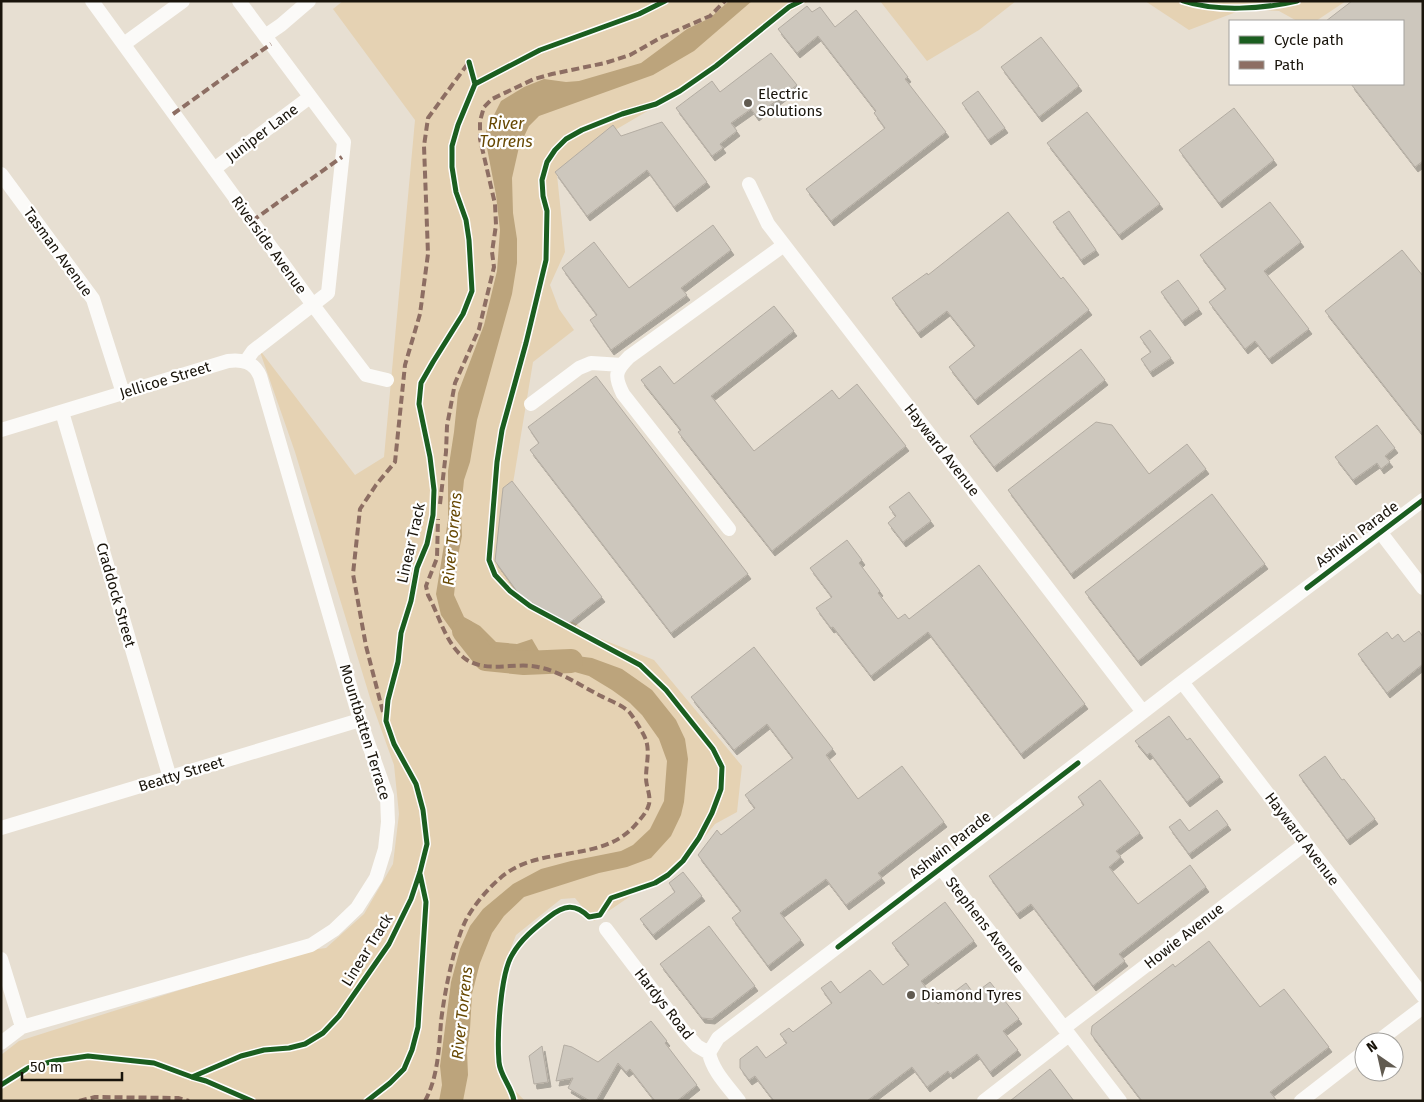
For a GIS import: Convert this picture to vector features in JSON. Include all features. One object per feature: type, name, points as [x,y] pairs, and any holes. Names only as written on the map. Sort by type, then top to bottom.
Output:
[{"type":"street","name":"Riverside Avenue","points":[[92,1],[313,305],[328,293],[344,142],[239,1]]},
{"type":"street","points":[[124,44],[183,1]]},
{"type":"street","points":[[265,36],[309,1]]},
{"type":"street","name":"Juniper Lane","points":[[214,169],[310,97]]},
{"type":"street","name":"Tasman Avenue","points":[[1,174],[93,299],[122,393]]},
{"type":"street","name":"Hayward Avenue","points":[[748,184],[768,224],[1143,712]]},
{"type":"street","points":[[729,529],[623,394],[616,374],[622,364],[784,245]]},
{"type":"street","points":[[246,361],[253,351],[313,305],[366,375],[388,380]]},
{"type":"street","name":"Jellicoe Street","points":[[1,430],[228,361],[246,361]]},
{"type":"street","name":"Mountbatten Terrace","points":[[1,1043],[22,1027],[311,945],[334,930],[357,908],[376,878],[385,849],[388,822],[387,796],[360,720],[260,376],[257,369],[246,361]]},
{"type":"street","points":[[531,404],[579,368],[591,363],[622,364]]},
{"type":"street","name":"Craddock Street","points":[[62,412],[170,778]]},
{"type":"street","name":"Ashwin Parade","points":[[709,1053],[718,1038],[1182,682],[1423,500]]},
{"type":"street","points":[[1380,533],[1423,588]]},
{"type":"street","name":"Hayward Avenue","points":[[1182,682],[1423,996]]},
{"type":"street","name":"Beatty Street","points":[[1,828],[360,720]]},
{"type":"street","name":"Howie Avenue","points":[[984,1101],[1067,1031],[1305,844]]},
{"type":"street","name":"Stephens Avenue","points":[[941,868],[1120,1101]]},
{"type":"street","name":"Hardys Road","points":[[606,929],[686,1034],[698,1046],[709,1053],[710,1062],[739,1101]]},
{"type":"street","points":[[1,959],[22,1027]]},
{"type":"street","points":[[1390,1032],[1423,1007]]},
{"type":"street","points":[[1301,1101],[1354,1060]]},
{"type":"shaded area","points":[[343,1],[809,1],[773,21],[690,86],[605,136],[557,175],[565,252],[550,285],[559,309],[574,330],[533,362],[501,556],[548,612],[577,624],[586,633],[654,660],[742,766],[737,812],[715,824],[682,865],[635,893],[594,921],[575,898],[561,899],[516,935],[502,971],[502,1077],[525,1101],[1,1101],[1,1055],[19,1041],[303,951],[326,948],[364,914],[393,864],[399,814],[394,765],[371,701],[295,452],[259,349],[355,475],[384,457],[415,120],[333,9]]},
{"type":"shaded area","points":[[880,1],[1016,1],[979,30],[927,61]]},
{"type":"shaded area","points":[[1145,1],[1346,1],[1318,20],[1295,20],[1279,11],[1244,9],[1189,30]]},
{"type":"water","name":"River Torrens","points":[[729,1],[752,1],[694,51],[653,75],[539,116],[529,126],[519,147],[512,178],[517,263],[512,294],[477,420],[470,462],[464,480],[461,509],[462,536],[454,595],[464,617],[480,626],[496,642],[517,644],[532,639],[539,651],[592,658],[622,669],[652,690],[676,720],[685,739],[688,759],[681,815],[671,836],[651,858],[627,867],[599,873],[524,897],[504,916],[492,933],[480,963],[472,994],[467,1051],[468,1075],[463,1101],[439,1101],[442,1085],[440,1066],[451,982],[460,949],[470,926],[483,909],[513,884],[541,869],[621,851],[633,845],[650,829],[664,801],[667,761],[659,739],[642,715],[630,703],[612,690],[589,676],[530,660],[479,656],[465,649],[441,615],[436,594],[448,520],[448,471],[458,393],[484,325],[497,271],[500,230],[486,131],[501,101],[524,87],[544,79],[566,82],[579,81],[641,63],[687,29],[710,18]]},
{"type":"building","points":[[1352,1],[1423,1],[1423,161],[1415,167],[1352,85],[1404,85],[1404,20],[1327,20]]},
{"type":"building","points":[[807,6],[812,12],[820,7],[835,27],[856,10],[908,77],[905,79],[946,132],[831,221],[806,189],[885,128],[874,113],[876,111],[818,36],[797,53],[778,29]]},
{"type":"building","points":[[1041,37],[1079,86],[1039,117],[1001,67]]},
{"type":"building","name":"Electric Solutions","points":[[771,53],[797,85],[756,116],[751,109],[731,123],[737,131],[720,144],[723,148],[712,156],[676,108],[712,81],[720,92]]},
{"type":"building","points":[[978,91],[1005,128],[988,140],[962,103]]},
{"type":"building","points":[[1234,108],[1274,160],[1219,203],[1179,150]]},
{"type":"building","points":[[1087,112],[1160,204],[1119,235],[1047,143]]},
{"type":"building","points":[[662,122],[707,182],[674,207],[647,170],[587,216],[555,172],[613,125],[621,136]]},
{"type":"building","points":[[1270,202],[1301,242],[1264,271],[1309,329],[1269,359],[1255,341],[1245,349],[1209,302],[1226,289],[1200,255]]},
{"type":"building","points":[[1069,211],[1096,250],[1081,260],[1053,222]]},
{"type":"building","points":[[1008,212],[1061,279],[1063,277],[1089,310],[975,400],[949,367],[975,346],[947,311],[918,333],[892,298],[927,273],[928,275]]},
{"type":"building","points":[[713,225],[731,250],[681,288],[687,295],[611,350],[590,320],[597,315],[562,268],[594,242],[629,288]]},
{"type":"building","points":[[1402,250],[1423,276],[1423,435],[1325,311]]},
{"type":"building","points":[[1178,280],[1199,309],[1182,321],[1161,292]]},
{"type":"building","points":[[774,306],[794,331],[711,396],[754,451],[832,390],[839,399],[857,384],[906,446],[772,551],[678,432],[681,430],[641,380],[660,366],[674,384]]},
{"type":"building","points":[[1150,330],[1171,358],[1150,372],[1141,359],[1151,352],[1140,337]]},
{"type":"building","points":[[1081,349],[1105,380],[994,467],[970,436]]},
{"type":"building","points":[[596,376],[748,574],[671,633],[530,450],[539,443],[528,427]]},
{"type":"building","points":[[1096,422],[1112,425],[1149,474],[1187,444],[1206,469],[1071,574],[1008,490]]},
{"type":"building","points":[[1377,425],[1395,448],[1385,456],[1390,462],[1381,469],[1377,463],[1353,480],[1335,457]]},
{"type":"building","points":[[512,481],[602,597],[569,623],[521,597],[495,561],[503,488]]},
{"type":"building","points":[[909,492],[931,521],[903,542],[888,523],[896,516],[889,507]]},
{"type":"building","points":[[1212,494],[1265,564],[1138,661],[1085,592]]},
{"type":"building","points":[[847,540],[862,560],[859,563],[880,591],[878,593],[898,619],[905,614],[909,619],[979,565],[1085,704],[1021,754],[928,632],[871,676],[816,608],[832,597],[810,568]]},
{"type":"building","points":[[1419,631],[1423,637],[1423,664],[1387,693],[1358,654],[1387,632],[1392,639],[1398,634],[1404,642]]},
{"type":"building","points":[[754,647],[833,749],[826,755],[858,799],[902,766],[944,822],[878,873],[882,878],[846,905],[826,879],[780,913],[801,940],[768,966],[732,918],[741,911],[698,855],[717,830],[721,835],[755,808],[745,795],[793,758],[767,724],[734,750],[691,697]]},
{"type":"building","points":[[1169,716],[1187,740],[1190,738],[1220,777],[1187,802],[1150,753],[1147,755],[1135,741]]},
{"type":"building","points":[[1325,756],[1342,780],[1344,779],[1375,819],[1347,840],[1299,775]]},
{"type":"building","points":[[1100,780],[1140,833],[1116,851],[1121,857],[1109,867],[1138,904],[1190,865],[1206,887],[1119,954],[1125,961],[1093,986],[1031,904],[1017,914],[989,876],[1084,805],[1078,797]]},
{"type":"building","points":[[1217,810],[1228,825],[1189,854],[1169,827],[1180,819],[1189,831]]},
{"type":"building","points":[[683,872],[702,896],[653,935],[640,919],[675,892],[669,883]]},
{"type":"building","points":[[945,902],[974,941],[921,981],[938,1004],[966,983],[974,994],[990,982],[1019,1019],[1003,1031],[1018,1050],[990,1072],[977,1054],[950,1074],[948,1071],[927,1087],[912,1067],[867,1101],[774,1101],[755,1076],[749,1080],[740,1068],[740,1059],[757,1046],[766,1058],[787,1043],[780,1034],[789,1028],[793,1032],[832,1003],[821,988],[831,981],[840,993],[870,970],[883,985],[909,965],[892,943]]},
{"type":"building","points":[[709,926],[755,986],[712,1019],[702,1018],[660,964]]},
{"type":"building","points":[[1209,941],[1260,1007],[1284,989],[1329,1047],[1270,1092],[1277,1101],[1142,1101],[1091,1034],[1092,1026],[1173,964],[1175,967]]},
{"type":"building","points":[[651,1021],[697,1085],[677,1101],[655,1101],[630,1069],[626,1072],[618,1063],[596,1101],[590,1101],[568,1088],[573,1078],[556,1081],[564,1045],[572,1047],[598,1062]]},
{"type":"building","points":[[542,1046],[548,1082],[534,1084],[529,1056]]},
{"type":"building","points":[[1050,1069],[1074,1101],[1010,1101]]},
{"type":"waterway","name":"River Torrens","points":[[464,631],[486,659],[524,663],[571,661]]},
{"type":"marked path","points":[[440,504],[447,426],[455,383],[479,329],[494,267],[492,252],[496,225],[495,204],[480,139],[480,121],[484,107],[492,99],[534,79],[605,63],[630,55],[662,37],[710,16],[725,1]]},
{"type":"marked path","points":[[173,114],[271,44]]},
{"type":"marked path","points":[[383,712],[366,646],[353,574],[360,509],[376,485],[395,462],[405,365],[420,314],[428,254],[424,146],[428,118],[469,62]]},
{"type":"marked path","points":[[252,221],[342,157]]},
{"type":"marked path","points":[[425,1101],[435,1072],[442,1011],[454,954],[462,928],[477,903],[498,880],[514,868],[532,861],[606,845],[623,836],[637,823],[647,810],[649,804],[646,778],[648,754],[646,740],[627,710],[570,679],[546,669],[529,666],[493,667],[475,664],[467,660],[454,647],[444,630],[428,595],[426,586],[437,558],[438,519]]},
{"type":"marked path","points":[[79,1101],[95,1097],[178,1098],[189,1101]]},
{"type":"cycle path","points":[[475,84],[540,50],[639,14],[665,1]]},
{"type":"cycle path","points":[[514,1101],[500,1067],[498,1051],[502,991],[512,955],[529,934],[560,910],[569,907],[579,909],[589,917],[600,915],[611,898],[655,883],[668,875],[683,861],[699,838],[712,813],[721,789],[722,767],[713,749],[666,690],[640,665],[530,606],[510,591],[495,575],[489,560],[497,462],[502,430],[546,260],[547,211],[543,196],[542,180],[547,162],[566,139],[582,130],[622,114],[656,104],[680,91],[716,66],[789,7],[801,1]]},
{"type":"cycle path","points":[[1183,1],[1225,8],[1269,6],[1297,1]]},
{"type":"cycle path","name":"Linear Track","points":[[1,1085],[28,1068],[54,1061],[88,1056],[154,1063],[192,1077],[241,1056],[264,1050],[289,1048],[305,1044],[323,1033],[339,1016],[389,944],[411,899],[427,844],[423,810],[416,784],[394,744],[386,721],[388,700],[398,662],[401,633],[411,601],[417,568],[427,544],[433,515],[434,490],[430,457],[419,404],[421,383],[463,314],[472,291],[466,220],[456,192],[452,167],[452,146],[458,125],[475,84],[469,62]]},
{"type":"cycle path","points":[[1307,588],[1423,500]]},
{"type":"cycle path","points":[[838,947],[1078,763]]},
{"type":"cycle path","points":[[367,1101],[404,1069],[412,1050],[418,1027],[426,902],[420,874]]},
{"type":"cycle path","points":[[192,1077],[252,1101]]},
{"type":"place","name":"Electric Solutions","points":[[748,103]]},
{"type":"place","name":"Diamond Tyres","points":[[911,995]]}]
